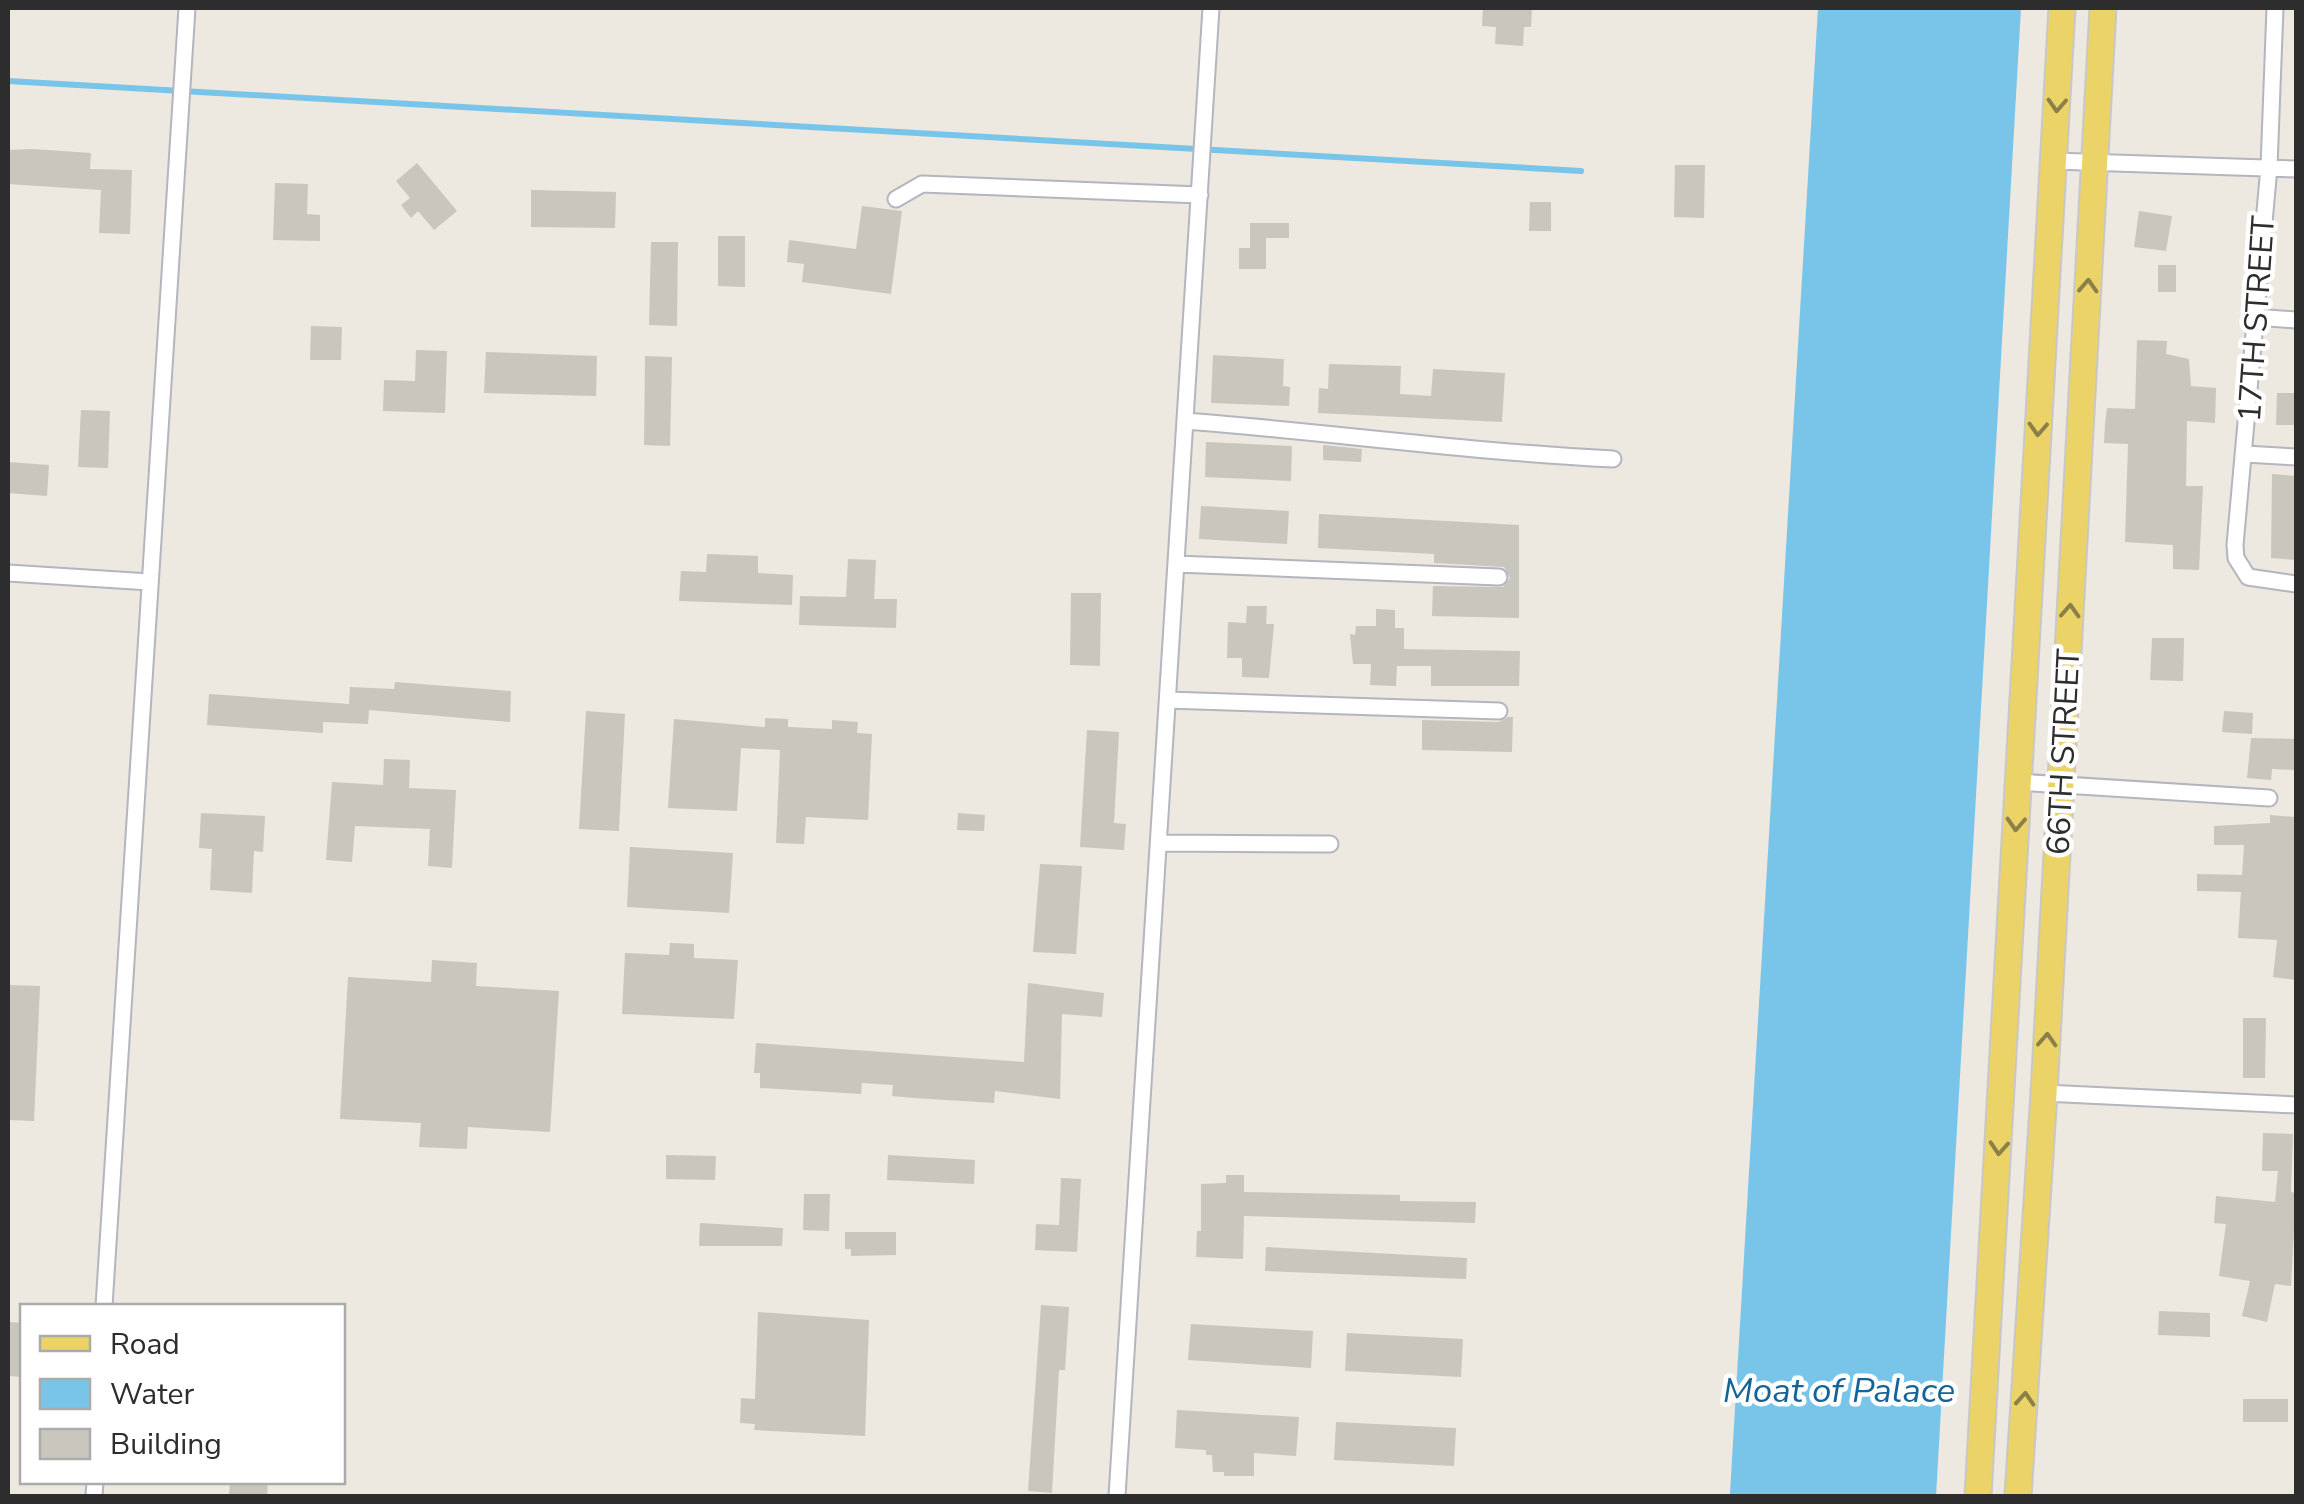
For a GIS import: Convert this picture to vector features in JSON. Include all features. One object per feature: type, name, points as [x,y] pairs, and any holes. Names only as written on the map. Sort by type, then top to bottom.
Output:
[{"type":"main road","name":"66TH STREET","points":[[1978,1496],[2062,8]]},
{"type":"main road","name":"66TH STREET","points":[[2018,1496],[2103,8]]},
{"type":"street","points":[[104,1304],[187,8]]},
{"type":"street","points":[[1117,1496],[1211,8]]},
{"type":"street","name":"17TH STREET","points":[[2275,8],[2269,167],[2236,558],[2248,577],[2296,584]]},
{"type":"street","points":[[2054,160],[2296,169]]},
{"type":"street","points":[[896,199],[922,184],[1200,195]]},
{"type":"street","points":[[2254,318],[2296,320]]},
{"type":"street","points":[[1186,421],[1358,434],[1503,454],[1613,459]]},
{"type":"street","points":[[2245,454],[2296,457]]},
{"type":"street","points":[[1176,564],[1499,576]]},
{"type":"street","points":[[8,574],[150,582]]},
{"type":"street","points":[[1168,700],[1500,711]]},
{"type":"street","points":[[2018,782],[2269,798]]},
{"type":"street","points":[[1159,842],[1330,844]]},
{"type":"street","points":[[2044,1093],[2296,1105]]},
{"type":"water","name":"Moat of Palace","points":[[1818,8],[2021,8],[1936,1496],[1730,1496]]},
{"type":"building","points":[[1483,8],[1532,8],[1531,27],[1524,27],[1523,46],[1495,44],[1496,27],[1482,26]]},
{"type":"building","points":[[8,150],[91,153],[90,169],[132,170],[130,234],[99,233],[101,190],[8,184]]},
{"type":"building","points":[[417,163],[457,211],[434,230],[418,211],[411,218],[401,205],[410,198],[396,181]]},
{"type":"building","points":[[1675,165],[1705,165],[1704,218],[1674,217]]},
{"type":"building","points":[[275,183],[308,184],[307,214],[320,215],[320,241],[273,240]]},
{"type":"building","points":[[531,190],[616,192],[615,228],[531,227]]},
{"type":"building","points":[[1530,202],[1551,202],[1551,231],[1529,231]]},
{"type":"building","points":[[862,206],[902,211],[891,294],[802,282],[804,264],[787,262],[789,240],[856,249]]},
{"type":"building","points":[[2139,211],[2172,216],[2166,251],[2134,247]]},
{"type":"building","points":[[1250,223],[1289,223],[1289,238],[1266,238],[1266,269],[1239,269],[1239,248],[1250,248]]},
{"type":"building","points":[[718,236],[745,236],[745,287],[718,286]]},
{"type":"building","points":[[651,242],[678,242],[677,326],[649,325]]},
{"type":"building","points":[[2158,265],[2176,265],[2176,292],[2158,292]]},
{"type":"building","points":[[311,326],[342,327],[341,360],[310,360]]},
{"type":"building","points":[[2137,340],[2167,341],[2166,354],[2189,359],[2191,386],[2216,388],[2215,423],[2187,421],[2186,486],[2203,486],[2199,570],[2173,569],[2173,545],[2125,542],[2128,444],[2104,443],[2105,424],[2107,408],[2135,409]]},
{"type":"building","points":[[416,350],[447,351],[445,413],[383,411],[384,380],[415,381]]},
{"type":"building","points":[[486,352],[597,356],[596,396],[484,393]]},
{"type":"building","points":[[1213,355],[1284,359],[1283,386],[1290,387],[1289,406],[1211,403]]},
{"type":"building","points":[[645,356],[672,357],[670,446],[644,445]]},
{"type":"building","points":[[1329,364],[1401,366],[1400,394],[1431,396],[1433,369],[1505,373],[1502,422],[1318,413],[1319,388],[1328,389]]},
{"type":"building","points":[[2277,393],[2296,393],[2296,425],[2276,425]]},
{"type":"building","points":[[81,410],[110,411],[108,468],[78,467]]},
{"type":"building","points":[[1206,442],[1292,446],[1291,481],[1205,477]]},
{"type":"building","points":[[1323,445],[1362,449],[1361,462],[1323,460]]},
{"type":"building","points":[[8,462],[49,465],[47,496],[8,493]]},
{"type":"building","points":[[2272,474],[2296,476],[2296,560],[2271,558]]},
{"type":"building","points":[[1201,506],[1289,511],[1287,544],[1199,539]]},
{"type":"building","points":[[1319,514],[1519,525],[1519,618],[1432,616],[1433,586],[1503,587],[1510,578],[1504,567],[1434,563],[1434,554],[1318,548]]},
{"type":"building","points":[[707,554],[758,556],[758,573],[793,575],[792,605],[679,601],[681,571],[706,572]]},
{"type":"building","points":[[848,559],[876,560],[874,599],[897,599],[896,628],[799,625],[800,596],[846,597]]},
{"type":"building","points":[[1071,593],[1101,593],[1100,666],[1070,665]]},
{"type":"building","points":[[1247,606],[1267,606],[1266,624],[1274,624],[1269,678],[1242,677],[1242,658],[1227,658],[1228,622],[1246,623]]},
{"type":"building","points":[[1376,609],[1395,610],[1395,628],[1404,628],[1404,649],[1520,651],[1519,686],[1431,686],[1431,666],[1397,666],[1396,686],[1370,685],[1371,664],[1353,664],[1350,634],[1355,635],[1356,626],[1376,626]]},
{"type":"building","points":[[2152,638],[2184,638],[2183,681],[2150,680]]},
{"type":"building","points":[[395,682],[511,691],[510,722],[369,710],[368,724],[323,722],[323,733],[207,725],[209,694],[349,704],[350,687],[394,689]]},
{"type":"building","points":[[586,711],[625,714],[619,831],[579,829]]},
{"type":"building","points":[[2224,711],[2253,713],[2252,734],[2222,732]]},
{"type":"building","points":[[1513,717],[1512,752],[1422,750],[1422,720],[1499,722]]},
{"type":"building","points":[[765,718],[788,719],[788,727],[832,729],[832,720],[858,722],[857,733],[872,734],[868,820],[806,817],[804,844],[776,843],[780,750],[741,748],[737,811],[668,808],[674,719],[765,727]]},
{"type":"building","points":[[1087,730],[1119,732],[1114,823],[1126,824],[1124,850],[1080,847]]},
{"type":"building","points":[[2251,738],[2296,739],[2296,770],[2272,769],[2271,780],[2247,778]]},
{"type":"building","points":[[384,759],[410,760],[409,788],[456,790],[452,868],[428,866],[430,829],[355,826],[352,862],[326,860],[332,782],[383,785]]},
{"type":"building","points":[[201,813],[265,816],[263,852],[254,851],[252,893],[210,890],[212,849],[199,848]]},
{"type":"building","points":[[958,813],[985,815],[984,831],[957,830]]},
{"type":"building","points":[[2270,815],[2296,817],[2296,980],[2273,977],[2277,940],[2238,938],[2241,892],[2197,891],[2197,874],[2242,875],[2244,845],[2214,845],[2214,826],[2270,823]]},
{"type":"building","points":[[630,847],[733,853],[729,913],[627,907]]},
{"type":"building","points":[[1040,864],[1082,866],[1076,954],[1033,952]]},
{"type":"building","points":[[670,943],[694,944],[694,958],[738,960],[734,1019],[622,1014],[625,953],[669,955]]},
{"type":"building","points":[[432,960],[477,963],[476,986],[559,991],[550,1132],[468,1127],[467,1149],[419,1147],[421,1123],[340,1119],[348,977],[431,982]]},
{"type":"building","points":[[1028,983],[1104,993],[1102,1017],[1062,1014],[1060,1099],[995,1091],[994,1103],[914,1098],[892,1096],[893,1085],[862,1083],[861,1094],[760,1088],[760,1073],[754,1073],[756,1043],[1024,1062]]},
{"type":"building","points":[[8,985],[40,986],[34,1121],[8,1120]]},
{"type":"building","points":[[2243,1018],[2266,1018],[2265,1078],[2243,1078]]},
{"type":"building","points":[[2263,1133],[2293,1134],[2291,1192],[2296,1193],[2291,1286],[2275,1284],[2267,1322],[2242,1316],[2250,1281],[2219,1276],[2226,1224],[2214,1223],[2216,1196],[2275,1202],[2278,1171],[2262,1171]]},
{"type":"building","points":[[666,1155],[716,1156],[715,1180],[666,1179]]},
{"type":"building","points":[[888,1155],[975,1160],[974,1184],[887,1180]]},
{"type":"building","points":[[1226,1175],[1244,1175],[1244,1192],[1400,1195],[1400,1201],[1476,1202],[1475,1223],[1244,1216],[1243,1259],[1196,1257],[1197,1231],[1201,1231],[1201,1184],[1226,1183]]},
{"type":"building","points":[[1061,1178],[1081,1179],[1077,1252],[1035,1250],[1036,1224],[1059,1225]]},
{"type":"building","points":[[804,1194],[830,1194],[829,1231],[803,1230]]},
{"type":"building","points":[[700,1223],[783,1228],[782,1246],[699,1246]]},
{"type":"building","points":[[845,1232],[896,1232],[896,1255],[851,1256],[851,1249],[845,1249]]},
{"type":"building","points":[[1266,1247],[1467,1258],[1466,1279],[1265,1271]]},
{"type":"building","points":[[1041,1305],[1069,1307],[1065,1370],[1059,1370],[1052,1493],[1028,1491]]},
{"type":"building","points":[[2159,1311],[2210,1313],[2210,1337],[2158,1335]]},
{"type":"building","points":[[758,1312],[869,1320],[865,1436],[754,1430],[755,1424],[740,1423],[741,1398],[755,1399]]},
{"type":"building","points":[[10,1322],[20,1323],[20,1377],[8,1376]]},
{"type":"building","points":[[1191,1324],[1313,1331],[1311,1368],[1188,1360]]},
{"type":"building","points":[[1347,1333],[1463,1339],[1461,1377],[1345,1371]]},
{"type":"building","points":[[2243,1399],[2288,1399],[2288,1422],[2243,1422]]},
{"type":"building","points":[[1177,1410],[1299,1417],[1296,1456],[1254,1453],[1254,1476],[1213,1472],[1212,1455],[1206,1455],[1206,1450],[1175,1448]]},
{"type":"building","points":[[1336,1422],[1456,1428],[1454,1466],[1334,1460]]},
{"type":"building","points":[[230,1484],[268,1484],[267,1496],[229,1496]]},
{"type":"waterway","points":[[8,81],[1581,171]]}]
